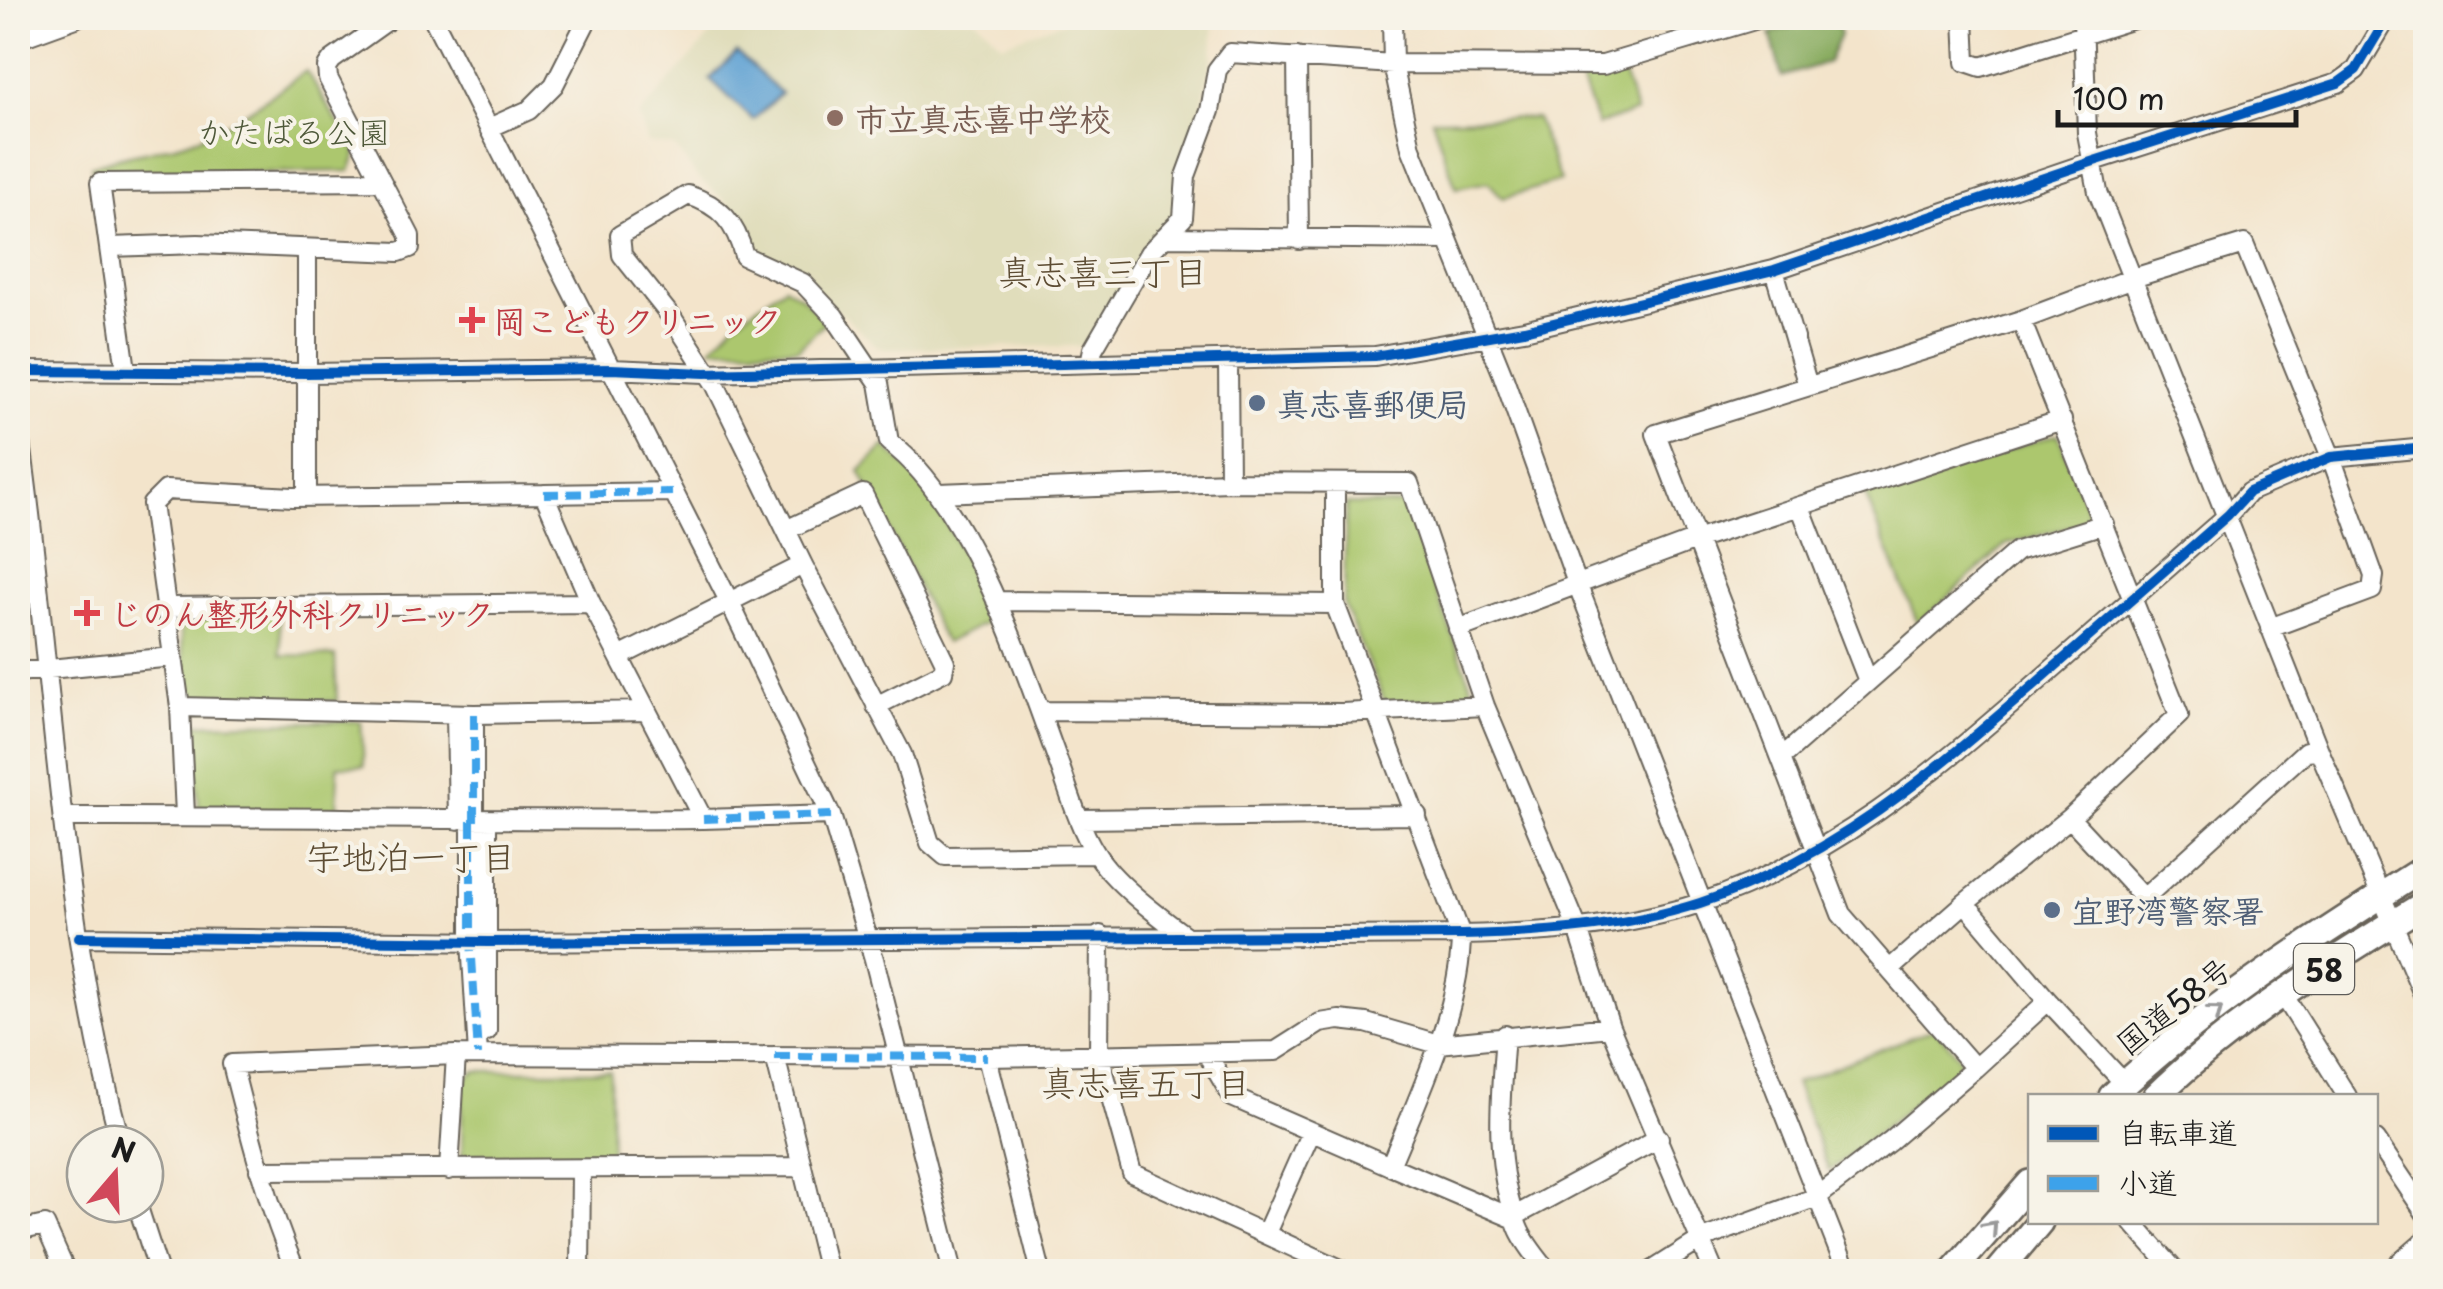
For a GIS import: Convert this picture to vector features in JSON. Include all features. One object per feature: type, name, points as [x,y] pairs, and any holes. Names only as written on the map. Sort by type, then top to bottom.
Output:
[{"type":"highway","name":"国道58号","points":[[2119,1090],[2262,977],[2426,867]]},
{"type":"highway","name":"国道58号","points":[[2158,1094],[2284,996],[2426,903]]},
{"type":"highway","points":[[1952,1272],[2028,1185]]},
{"type":"highway","points":[[1998,1272],[2038,1224]]},
{"type":"street","points":[[18,39],[76,18]]},
{"type":"street","points":[[110,247],[198,244],[399,252],[410,248],[410,236],[328,78],[327,68],[332,60],[391,18]]},
{"type":"street","points":[[432,18],[728,601],[831,815],[868,937],[953,1272]]},
{"type":"street","points":[[489,128],[529,110],[554,85],[588,18]]},
{"type":"street","points":[[1392,18],[1393,64],[1411,148],[1488,336],[1578,586],[1848,1272]]},
{"type":"street","points":[[1090,362],[1093,349],[1149,253],[1183,218],[1186,176],[1210,110],[1217,70],[1230,53],[1393,64],[1603,66],[1761,18]]},
{"type":"street","points":[[1964,18],[1966,62],[1981,68],[2083,26],[2136,18]]},
{"type":"street","points":[[18,370],[706,372],[1374,356],[1488,336],[1774,270],[2338,82],[2356,70],[2387,18]]},
{"type":"street","points":[[2083,26],[2091,162],[2098,192],[2319,750],[2426,1000]]},
{"type":"street","points":[[1297,57],[1299,240]]},
{"type":"street","points":[[126,370],[100,183],[380,181]]},
{"type":"street","points":[[1096,854],[944,856],[930,843],[902,754],[715,384],[672,319],[622,255],[620,234],[688,195],[712,202],[740,236],[744,256],[803,283],[834,316],[879,382],[889,442],[912,460],[939,493],[996,601],[1096,854],[1133,892],[1185,935]]},
{"type":"street","points":[[1164,238],[1448,240]]},
{"type":"street","points":[[1974,1068],[1842,914],[1656,434],[2021,320],[2133,278],[2244,244],[2374,576],[2372,590],[2270,628]]},
{"type":"street","points":[[307,250],[307,496]]},
{"type":"street","points":[[1774,270],[1808,386]]},
{"type":"street","points":[[1891,968],[2070,818],[2179,715],[2021,320]]},
{"type":"street","points":[[1228,362],[1229,482]]},
{"type":"street","points":[[1458,628],[1696,540],[2062,420]]},
{"type":"street","points":[[18,421],[22,482],[88,1004],[116,1124]]},
{"type":"street","points":[[79,936],[479,941],[1461,935],[1578,929],[1702,902],[1858,828],[1941,766],[2250,492],[2330,456],[2426,448]]},
{"type":"street","points":[[939,493],[1229,482],[1409,483],[1486,706],[1578,929],[1610,1026],[1714,1272]]},
{"type":"street","points":[[1335,483],[1335,604],[1461,935],[1461,958],[1438,1044],[1390,1166]]},
{"type":"street","points":[[185,815],[180,708],[152,504],[166,490],[307,496],[672,492]]},
{"type":"street","points":[[544,494],[591,602],[703,819]]},
{"type":"street","points":[[786,530],[864,494],[945,662],[943,672],[876,706]]},
{"type":"street","points":[[1800,506],[1868,681]]},
{"type":"street","points":[[1780,758],[2017,551],[2104,524]]},
{"type":"street","points":[[621,656],[803,564]]},
{"type":"street","points":[[996,601],[1335,604]]},
{"type":"street","points":[[167,607],[591,602]]},
{"type":"street","points":[[18,672],[173,658]]},
{"type":"street","points":[[1040,711],[1377,711],[1486,706]]},
{"type":"street","points":[[180,708],[465,714],[647,711]]},
{"type":"street","points":[[465,714],[483,1055]]},
{"type":"street","points":[[2070,818],[2144,898],[2306,752],[2319,750]]},
{"type":"street","points":[[64,817],[185,815],[473,821],[831,815]]},
{"type":"street","points":[[1080,819],[1417,815]]},
{"type":"street","points":[[1965,903],[2119,1090]]},
{"type":"street","points":[[1100,936],[1098,1054],[1132,1173],[1345,1271]]},
{"type":"street","points":[[2284,996],[2346,1094]]},
{"type":"street","points":[[1650,1272],[1702,1239],[1817,1196],[1890,1141],[2048,1001]]},
{"type":"street","points":[[296,1272],[259,1170],[232,1064],[456,1055],[1207,1054],[1276,1050],[1320,1022],[1339,1020],[1366,1023],[1438,1044],[1610,1026]]},
{"type":"street","points":[[1505,1035],[1498,1132],[1504,1178],[1518,1230],[1548,1272]]},
{"type":"street","points":[[1207,1054],[1232,1097],[1515,1218]]},
{"type":"street","points":[[449,1170],[456,1055]]},
{"type":"street","points":[[775,1056],[828,1272]]},
{"type":"street","points":[[987,1056],[1041,1272]]},
{"type":"street","points":[[1266,1232],[1312,1132]]},
{"type":"street","points":[[1515,1218],[1659,1138]]},
{"type":"street","points":[[2378,1143],[2426,1214]]},
{"type":"street","points":[[259,1170],[802,1167]]},
{"type":"street","points":[[580,1272],[581,1168]]},
{"type":"street","points":[[143,1224],[159,1272]]},
{"type":"street","points":[[2134,1224],[2176,1272]]},
{"type":"street","points":[[18,1232],[44,1225],[66,1272]]},
{"type":"street","points":[[2388,1272],[2426,1240]]},
{"type":"shaded area","points":[[726,18],[975,18],[1002,44],[1073,18],[1214,18],[1212,58],[1199,119],[1177,178],[1178,214],[1087,346],[879,348],[807,281],[756,255],[752,237],[728,203],[697,177],[675,147],[648,143],[639,116]]},
{"type":"green space","points":[[1821,18],[1835,18],[1840,35],[1828,62],[1782,77],[1770,33]]},
{"type":"green space","points":[[1621,68],[1636,112],[1597,125],[1579,74],[1608,73]]},
{"type":"green space","name":"かたばる公園","points":[[306,71],[357,153],[350,171],[95,175],[91,166],[179,144],[221,127]]},
{"type":"green space","points":[[1536,118],[1560,181],[1503,198],[1488,182],[1456,188],[1432,119]]},
{"type":"green space","points":[[784,286],[804,299],[825,322],[798,349],[711,348],[736,322]]},
{"type":"green space","points":[[2058,434],[2088,512],[2083,523],[2007,544],[1918,624],[1865,494]]},
{"type":"green space","points":[[885,446],[920,480],[935,502],[997,617],[945,643],[860,471]]},
{"type":"green space","points":[[1346,504],[1404,505],[1476,698],[1385,702],[1344,606]]},
{"type":"green space","points":[[279,613],[281,655],[335,656],[337,701],[188,701],[179,617]]},
{"type":"green space","points":[[361,721],[364,766],[338,766],[337,812],[199,810],[192,724]]},
{"type":"green space","points":[[1935,1028],[1960,1058],[1958,1069],[1829,1171],[1795,1083]]},
{"type":"green space","points":[[475,1071],[610,1071],[611,1165],[471,1164],[462,1156],[462,1081]]},
{"type":"water","points":[[737,52],[781,93],[753,120],[710,79]]},
{"type":"marked path","points":[[18,484],[26,481]]},
{"type":"marked path","points":[[544,494],[672,492]]},
{"type":"marked path","points":[[474,714],[474,821]]},
{"type":"marked path","points":[[703,819],[831,815]]},
{"type":"marked path","points":[[471,821],[471,941],[478,1055]]},
{"type":"marked path","points":[[775,1056],[987,1057]]},
{"type":"cycle path","points":[[18,371],[611,369],[705,373],[1375,356],[1524,330],[1774,270],[2338,83],[2356,70],[2387,18]]},
{"type":"cycle path","points":[[79,937],[488,942],[1461,935],[1552,931],[1642,918],[1700,903],[1749,884],[1794,863],[1878,811],[1995,718],[2228,515],[2249,492],[2331,457],[2426,448]]},
{"type":"place","name":"市立真志喜中学校","points":[[835,118]]},
{"type":"place","name":"岡こどもクリニック","points":[[472,320]]},
{"type":"place","name":"真志喜郵便局","points":[[1257,403]]},
{"type":"place","name":"じのん整形外科クリニック","points":[[87,613]]},
{"type":"place","name":"宜野湾警察署","points":[[2052,910]]},
{"type":"district","name":"真志喜三丁目","points":[[1103,270]]},
{"type":"district","name":"宇地泊一丁目","points":[[411,855]]},
{"type":"district","name":"真志喜五丁目","points":[[1146,1081]]}]
